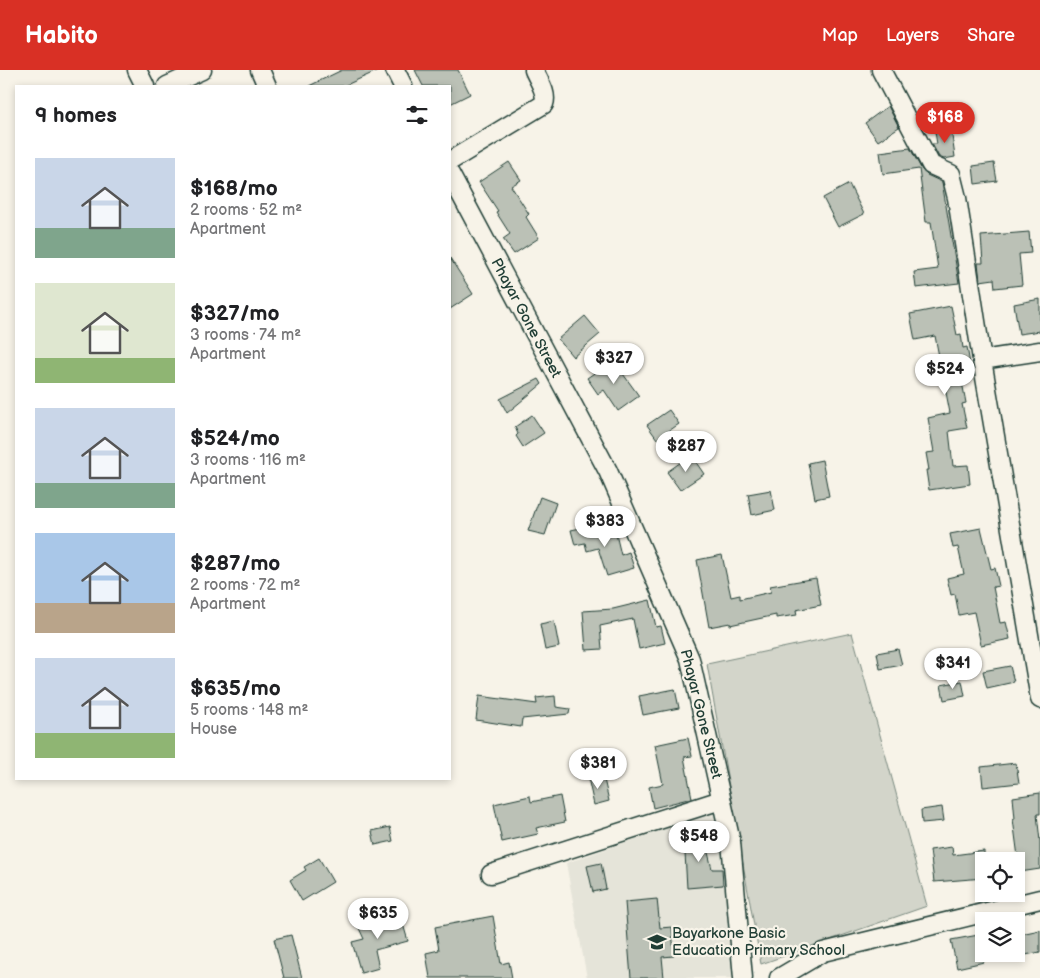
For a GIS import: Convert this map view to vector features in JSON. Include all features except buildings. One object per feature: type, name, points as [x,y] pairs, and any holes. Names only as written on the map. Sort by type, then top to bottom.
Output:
[{"type":"street","points":[[136,70],[144,85]]},
{"type":"street","points":[[169,85],[202,70]]},
{"type":"street","points":[[260,70],[267,85]]},
{"type":"street","points":[[394,70],[402,85]]},
{"type":"street","points":[[451,159],[544,104],[546,98],[534,70]]},
{"type":"street","points":[[881,70],[931,165],[951,174],[957,198],[982,360],[1040,699]]},
{"type":"street","name":"Phayar Gone Street","points":[[451,176],[608,471],[690,659],[731,842],[743,978]]},
{"type":"street","points":[[982,360],[1040,351]]},
{"type":"street","points":[[491,874],[722,800]]},
{"type":"street","points":[[779,978],[822,952],[1040,899]]},
{"type":"shaded area","points":[[852,633],[927,906],[761,964],[707,664]]},
{"type":"shaded area","points":[[717,810],[732,909],[735,978],[587,978],[566,863]]},
{"type":"place","name":"Bayarkone Basic Education Primary School","points":[[657,942]]}]
